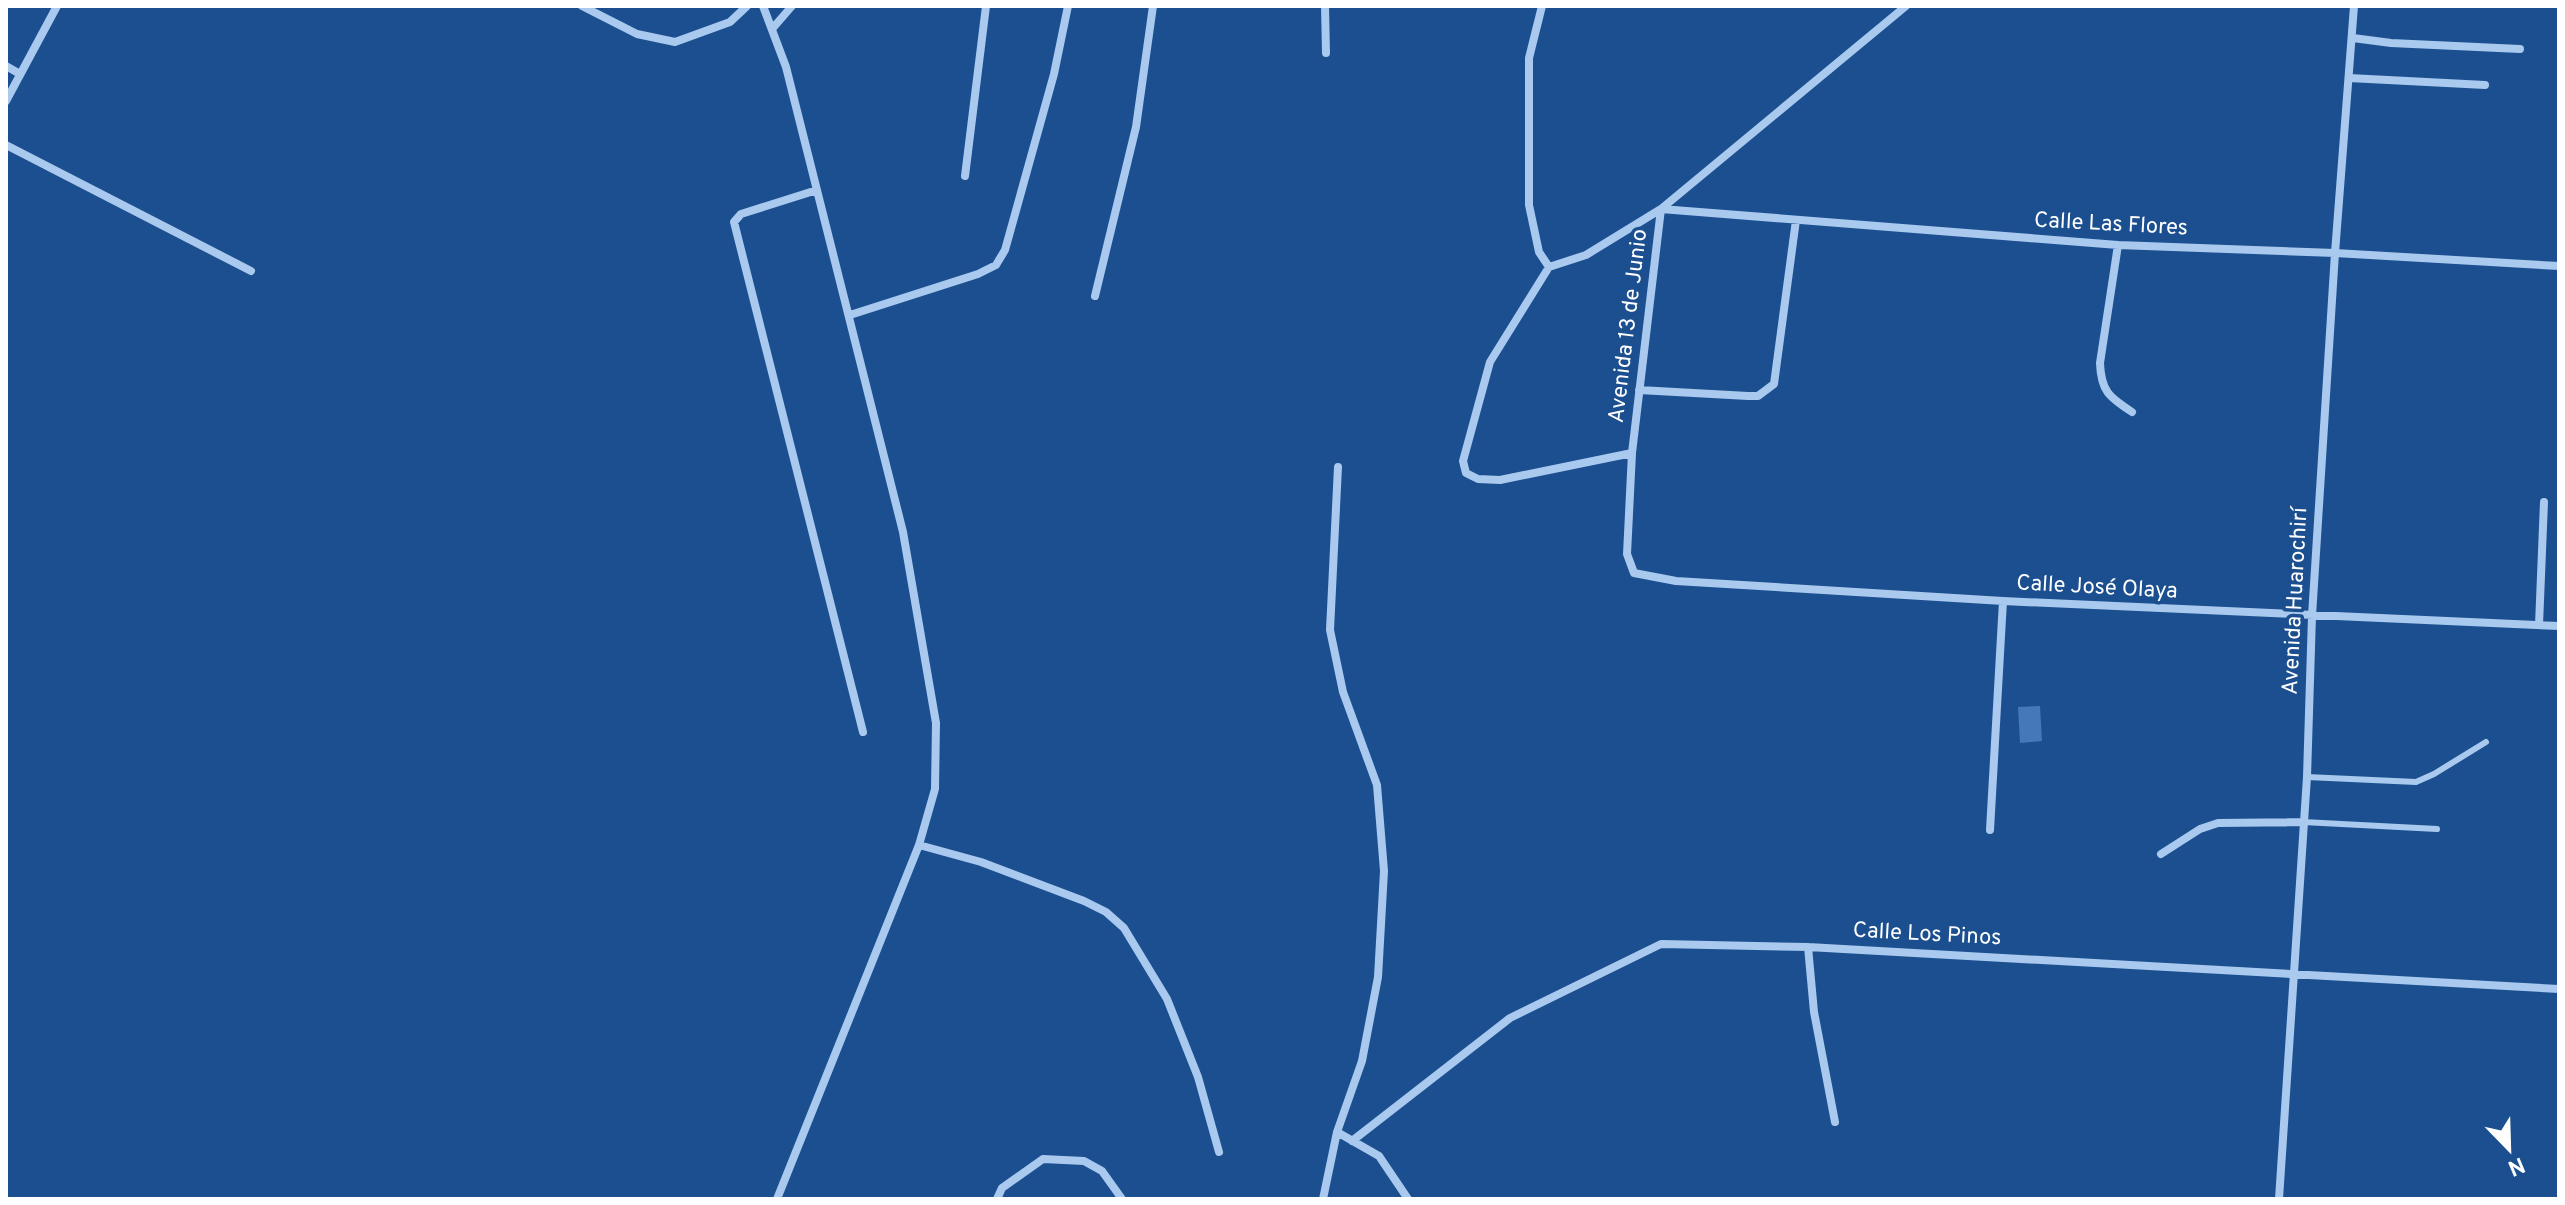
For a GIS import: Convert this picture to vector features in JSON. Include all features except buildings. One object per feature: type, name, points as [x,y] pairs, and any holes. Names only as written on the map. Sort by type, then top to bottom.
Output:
[{"type":"street","points":[[6,101],[57,6]]},
{"type":"street","points":[[582,6],[637,34],[675,42],[730,22],[747,6]]},
{"type":"street","points":[[763,6],[786,67],[903,532],[936,723],[935,789],[919,845],[777,1199]]},
{"type":"street","points":[[772,29],[792,6]]},
{"type":"street","points":[[965,176],[986,6]]},
{"type":"street","points":[[850,315],[978,274],[996,265],[1005,250],[1054,74],[1068,6]]},
{"type":"street","points":[[1095,296],[1136,127],[1153,6]]},
{"type":"street","points":[[1325,6],[1326,53]]},
{"type":"street","points":[[1542,6],[1529,58],[1529,205],[1539,252],[1549,267]]},
{"type":"street","name":"Avenida 13 de Junio","points":[[1634,573],[1627,554],[1632,453],[1661,209],[1906,6]]},
{"type":"street","name":"Avenida Huarochirí","points":[[2279,1199],[2307,777],[2312,616],[2354,6]]},
{"type":"street","points":[[2353,38],[2391,43],[2520,49]]},
{"type":"street","points":[[6,66],[20,74]]},
{"type":"street","points":[[2349,78],[2485,85]]},
{"type":"street","points":[[6,145],[251,271]]},
{"type":"street","points":[[817,190],[741,214],[734,222],[863,732]]},
{"type":"street","points":[[1632,453],[1500,480],[1478,479],[1466,473],[1463,461],[1490,362],[1549,267],[1586,255],[1661,209]]},
{"type":"street","name":"Calle Las Flores","points":[[1661,209],[2118,245],[2559,266]]},
{"type":"street","points":[[1639,390],[1758,396],[1774,384],[1796,220]]},
{"type":"street","points":[[2118,245],[2100,377],[2109,397],[2132,412]]},
{"type":"street","points":[[1323,1199],[1337,1132],[1362,1061],[1378,977],[1384,871],[1377,785],[1343,692],[1330,630],[1338,467]]},
{"type":"street","points":[[2539,625],[2544,502]]},
{"type":"street","name":"Calle José Olaya","points":[[1634,573],[1676,581],[2003,601],[2559,626]]},
{"type":"street","points":[[1990,830],[2003,601]]},
{"type":"street","points":[[2161,854],[2200,829],[2218,823],[2303,822]]},
{"type":"street","points":[[919,845],[981,862],[1084,901],[1106,912],[1124,928],[1167,999],[1198,1077],[1219,1152]]},
{"type":"street","name":"Calle Los Pinos","points":[[1352,1141],[1510,1018],[1661,944],[1808,947],[2559,989]]},
{"type":"street","points":[[1808,947],[1814,1012],[1835,1122]]},
{"type":"street","points":[[1337,1132],[1379,1156],[1408,1199]]},
{"type":"street","points":[[997,1199],[1002,1188],[1043,1159],[1084,1161],[1102,1171],[1122,1199]]},
{"type":"lane","points":[[2307,777],[2416,782],[2486,742]]},
{"type":"lane","points":[[2303,822],[2437,829]]}]
